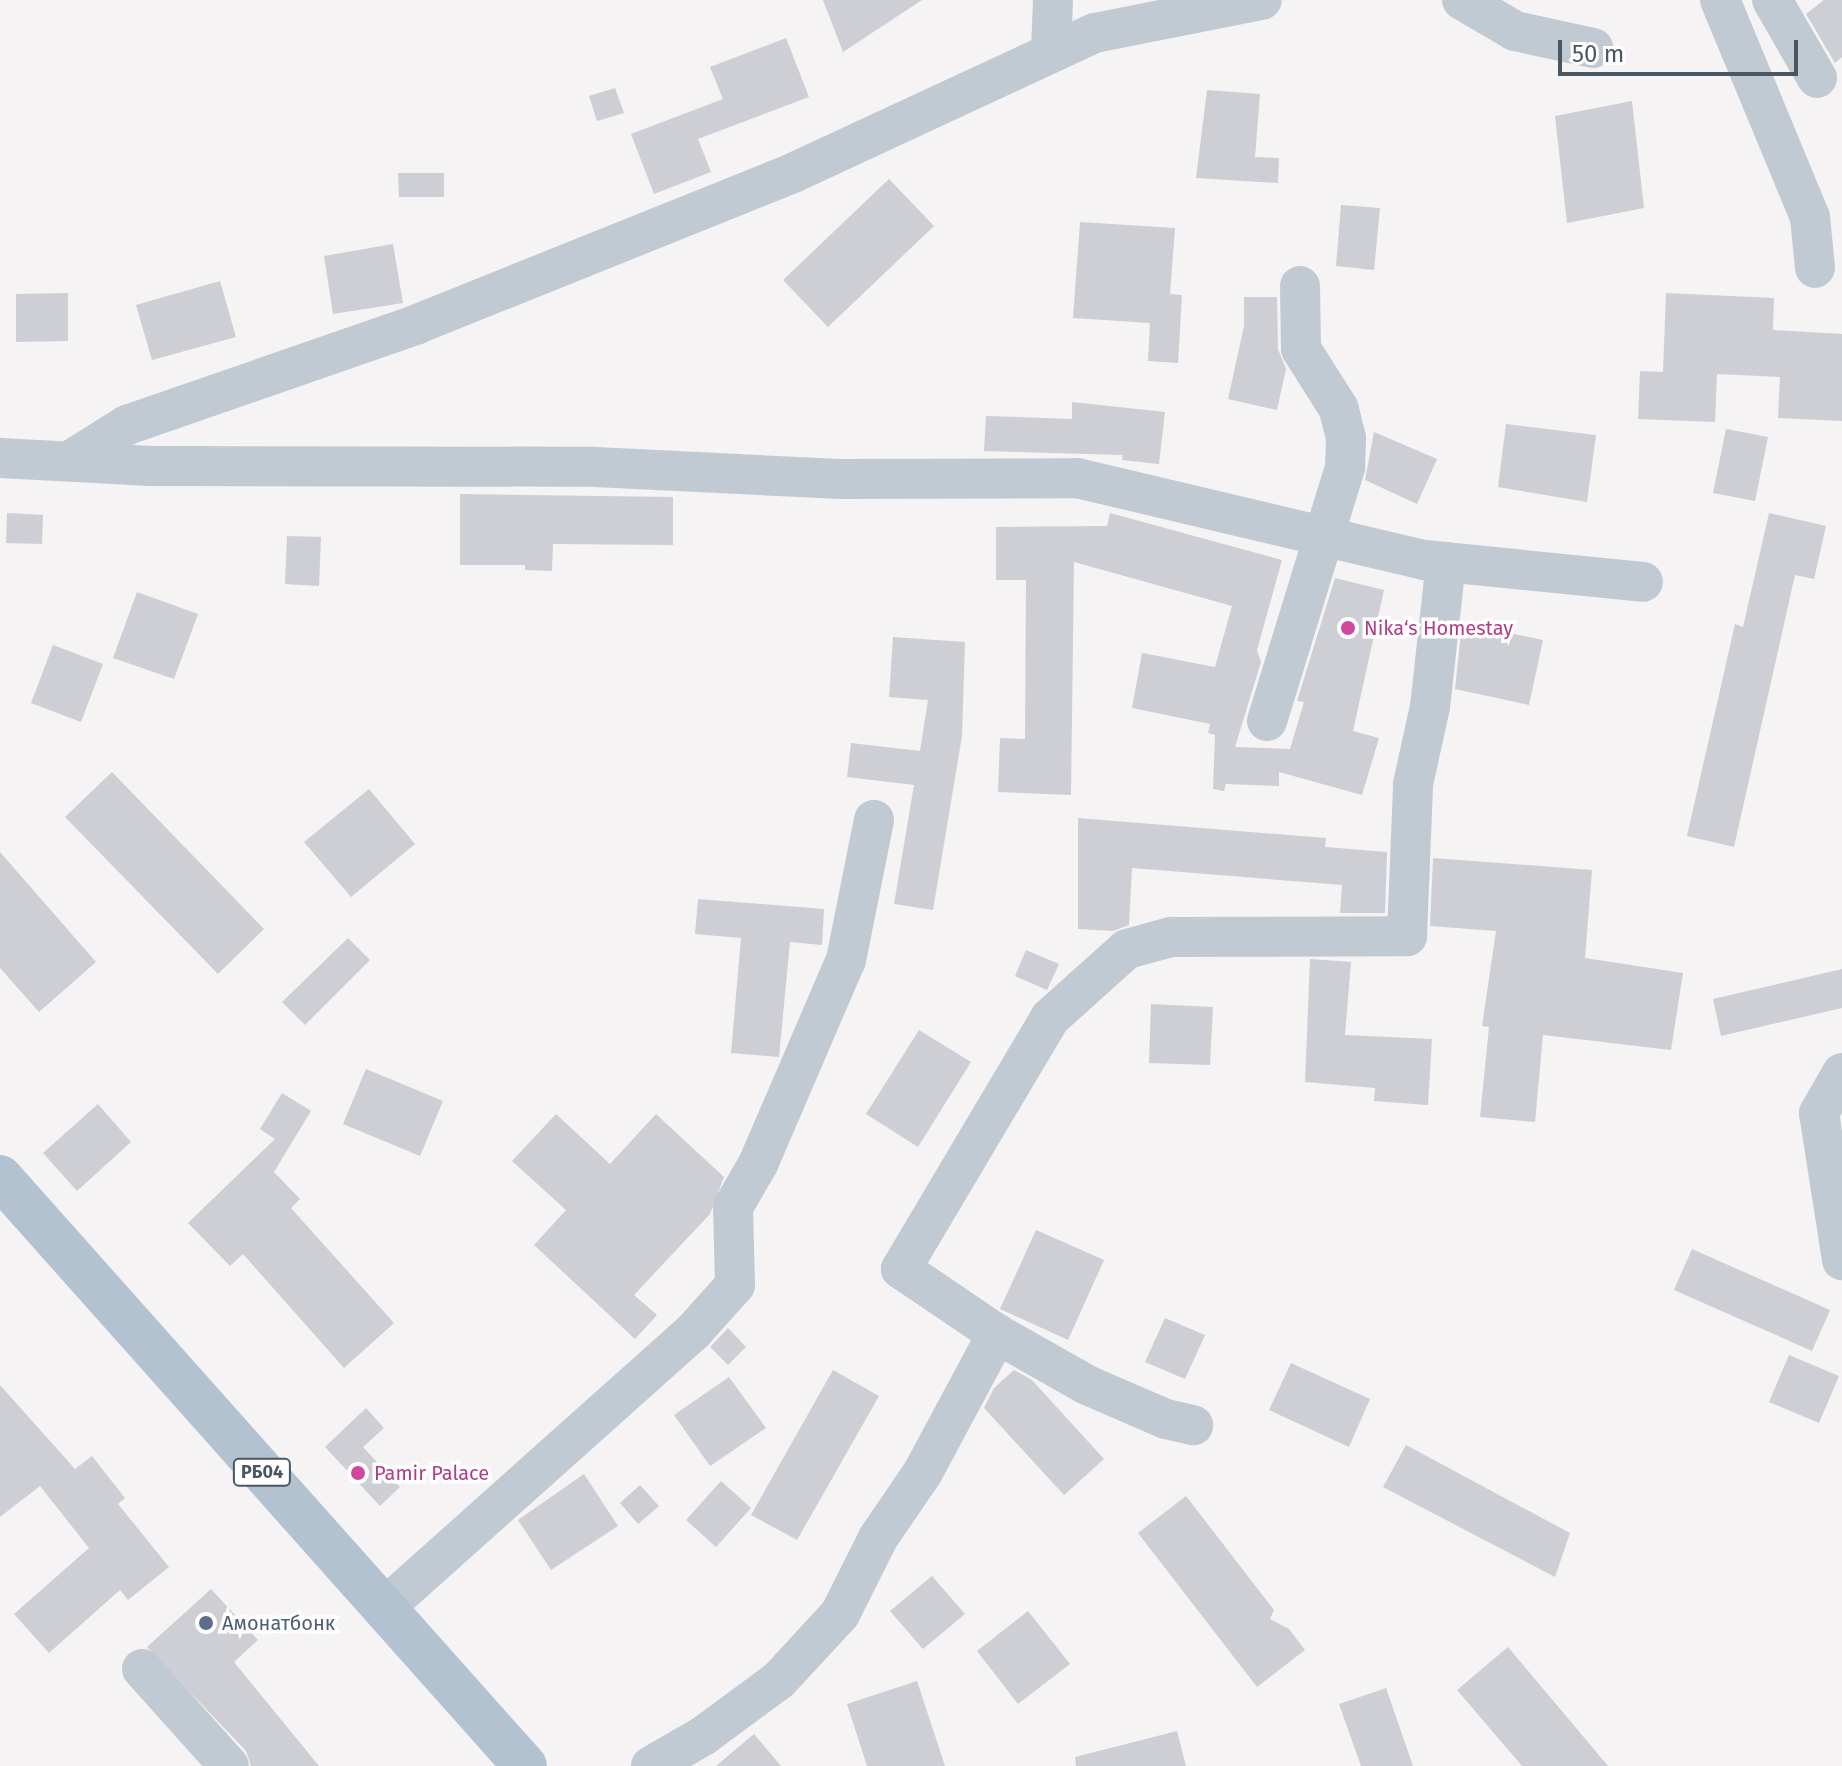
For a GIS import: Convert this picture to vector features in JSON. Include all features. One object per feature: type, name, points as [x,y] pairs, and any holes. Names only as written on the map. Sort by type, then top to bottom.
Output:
[{"type":"main road","name":"РБ04","points":[[0,1177],[525,1766]]},
{"type":"street","points":[[1051,52],[1053,0]]},
{"type":"street","points":[[71,460],[127,425],[415,325],[795,172],[1095,33],[1262,0]]},
{"type":"street","points":[[1462,0],[1515,31],[1593,48]]},
{"type":"street","points":[[1720,0],[1810,217],[1815,268]]},
{"type":"street","points":[[1772,0],[1817,78]]},
{"type":"street","points":[[1267,721],[1345,467],[1346,438],[1339,409],[1301,349],[1300,286]]},
{"type":"street","points":[[0,458],[151,466],[595,467],[840,479],[1077,478],[1446,562],[1643,582]]},
{"type":"street","points":[[1193,1425],[1166,1419],[1087,1385],[997,1334],[901,1269],[1050,1018],[1127,949],[1171,937],[1407,936],[1413,784],[1430,707],[1446,562]]},
{"type":"street","points":[[384,1608],[651,1371],[735,1285],[733,1207],[758,1164],[846,960],[874,820]]},
{"type":"street","points":[[1842,1073],[1819,1113],[1842,1260]]},
{"type":"street","points":[[651,1766],[703,1736],[779,1680],[840,1614],[878,1538],[923,1472],[997,1334]]},
{"type":"street","points":[[142,1669],[229,1766]]},
{"type":"building","points":[[823,0],[922,0],[843,52]]},
{"type":"building","points":[[1824,0],[1842,0],[1842,57],[1835,63],[1806,14]]},
{"type":"building","points":[[786,38],[809,97],[698,139],[711,172],[654,194],[631,134],[723,99],[710,67]]},
{"type":"building","points":[[615,88],[624,113],[597,121],[589,96]]},
{"type":"building","points":[[1207,90],[1260,94],[1255,157],[1279,158],[1278,183],[1196,178]]},
{"type":"building","points":[[1632,101],[1644,208],[1567,223],[1555,116]]},
{"type":"building","points":[[398,173],[444,173],[444,197],[399,197]]},
{"type":"building","points":[[889,179],[934,226],[828,327],[783,280]]},
{"type":"building","points":[[1341,205],[1380,208],[1374,270],[1336,266]]},
{"type":"building","points":[[1080,222],[1175,228],[1170,294],[1182,295],[1178,363],[1148,361],[1150,323],[1073,318]]},
{"type":"building","points":[[393,244],[403,303],[333,314],[324,256]]},
{"type":"building","points":[[220,281],[236,337],[152,360],[136,305]]},
{"type":"building","points":[[68,293],[68,341],[16,342],[16,294]]},
{"type":"building","points":[[1666,293],[1774,298],[1773,330],[1842,334],[1842,421],[1778,418],[1780,377],[1717,374],[1715,422],[1638,419],[1640,371],[1663,372]]},
{"type":"building","points":[[1244,297],[1277,297],[1278,349],[1286,369],[1277,410],[1228,399],[1244,326]]},
{"type":"building","points":[[1072,402],[1165,412],[1159,464],[1122,460],[1123,455],[984,451],[986,416],[1072,419]]},
{"type":"building","points":[[1506,424],[1596,435],[1587,502],[1498,487]]},
{"type":"building","points":[[1726,429],[1768,437],[1755,501],[1713,493]]},
{"type":"building","points":[[1374,432],[1437,459],[1417,504],[1365,480]]},
{"type":"building","points":[[460,494],[673,497],[673,545],[553,544],[552,571],[525,570],[525,565],[460,565]]},
{"type":"building","points":[[7,513],[43,515],[42,544],[6,543]]},
{"type":"building","points":[[1110,513],[1282,560],[1257,650],[1261,662],[1235,747],[1290,749],[1304,702],[1297,701],[1335,578],[1384,590],[1353,731],[1379,738],[1362,795],[1279,772],[1279,786],[1226,784],[1224,791],[1213,789],[1215,735],[1208,733],[1210,724],[1132,708],[1142,653],[1215,667],[1232,606],[1074,562],[1071,795],[998,792],[1000,738],[1025,739],[1026,580],[996,580],[996,527],[1107,526]]},
{"type":"building","points":[[1769,513],[1826,526],[1814,579],[1795,575],[1734,847],[1687,836],[1735,624],[1743,627]]},
{"type":"building","points":[[287,536],[321,537],[319,586],[285,584]]},
{"type":"building","points":[[137,592],[198,614],[174,679],[113,658]]},
{"type":"building","points":[[1462,623],[1543,640],[1529,705],[1455,689]]},
{"type":"building","points":[[893,637],[965,642],[962,736],[933,910],[894,904],[914,785],[847,777],[851,743],[920,751],[928,700],[889,697]]},
{"type":"building","points":[[53,645],[103,664],[81,722],[31,703]]},
{"type":"building","points":[[112,772],[264,929],[218,974],[65,817]]},
{"type":"building","points":[[369,789],[415,844],[351,897],[304,842]]},
{"type":"building","points":[[1078,818],[1326,838],[1325,847],[1387,852],[1385,913],[1340,913],[1342,885],[1132,868],[1129,925],[1113,931],[1078,929]]},
{"type":"building","points":[[0,852],[96,962],[39,1012],[0,968]]},
{"type":"building","points":[[1433,858],[1592,870],[1585,958],[1683,973],[1671,1050],[1543,1035],[1535,1122],[1480,1117],[1489,1027],[1482,1026],[1496,931],[1430,926]]},
{"type":"building","points":[[698,899],[824,909],[822,945],[790,942],[779,1057],[731,1053],[741,938],[695,934]]},
{"type":"building","points":[[348,938],[370,960],[305,1025],[282,1002]]},
{"type":"building","points":[[1026,950],[1059,964],[1047,990],[1015,976]]},
{"type":"building","points":[[1310,959],[1351,962],[1345,1035],[1432,1039],[1428,1105],[1374,1101],[1375,1088],[1305,1082]]},
{"type":"building","points":[[1842,969],[1842,1008],[1721,1036],[1713,999]]},
{"type":"building","points":[[1151,1004],[1213,1007],[1210,1065],[1149,1063]]},
{"type":"building","points":[[919,1030],[971,1062],[918,1147],[866,1114]]},
{"type":"building","points":[[366,1069],[443,1101],[420,1156],[343,1124]]},
{"type":"building","points":[[282,1093],[311,1111],[274,1172],[300,1199],[291,1208],[394,1323],[344,1368],[243,1254],[230,1266],[188,1223],[275,1139],[260,1129]]},
{"type":"building","points":[[98,1104],[131,1142],[77,1191],[43,1153]]},
{"type":"building","points":[[556,1114],[610,1164],[656,1114],[724,1177],[710,1214],[634,1295],[657,1315],[635,1339],[534,1245],[566,1210],[512,1161]]},
{"type":"building","points":[[1036,1230],[1104,1260],[1068,1340],[1000,1309]]},
{"type":"building","points":[[1692,1249],[1830,1310],[1812,1351],[1674,1290]]},
{"type":"building","points":[[1165,1318],[1205,1335],[1185,1379],[1145,1362]]},
{"type":"building","points":[[728,1328],[746,1347],[728,1365],[710,1347]]},
{"type":"building","points":[[1789,1355],[1839,1376],[1819,1423],[1769,1402]]},
{"type":"building","points":[[1291,1363],[1370,1399],[1349,1447],[1269,1410]]},
{"type":"building","points":[[833,1370],[879,1396],[797,1540],[751,1515]]},
{"type":"building","points":[[1014,1370],[1032,1380],[1104,1459],[1064,1495],[984,1408],[994,1388]]},
{"type":"building","points":[[729,1377],[766,1428],[710,1466],[674,1415]]},
{"type":"building","points":[[0,1385],[75,1469],[92,1456],[125,1498],[118,1504],[169,1567],[128,1600],[120,1590],[49,1653],[14,1614],[89,1548],[40,1486],[0,1517]]},
{"type":"building","points":[[366,1408],[384,1428],[363,1447],[400,1487],[380,1506],[325,1447]]},
{"type":"building","points":[[1406,1445],[1570,1533],[1555,1577],[1383,1487]]},
{"type":"building","points":[[584,1474],[618,1526],[551,1570],[518,1520]]},
{"type":"building","points":[[721,1481],[751,1508],[716,1547],[686,1520]]},
{"type":"building","points":[[640,1485],[659,1506],[638,1524],[620,1503]]},
{"type":"building","points":[[1186,1496],[1274,1610],[1270,1619],[1289,1629],[1305,1650],[1257,1687],[1138,1533]]},
{"type":"building","points":[[932,1576],[965,1614],[923,1649],[890,1611]]},
{"type":"building","points":[[211,1589],[258,1640],[234,1662],[319,1766],[251,1766],[246,1751],[147,1647]]},
{"type":"building","points":[[1028,1611],[1070,1664],[1018,1704],[977,1651]]},
{"type":"building","points":[[1508,1647],[1608,1766],[1522,1766],[1457,1690]]},
{"type":"building","points":[[917,1681],[945,1766],[867,1766],[847,1704]]},
{"type":"building","points":[[1386,1688],[1413,1766],[1361,1766],[1339,1704]]},
{"type":"building","points":[[1177,1731],[1186,1766],[1076,1766],[1075,1757]]},
{"type":"building","points":[[754,1734],[781,1766],[716,1766]]},
{"type":"place","name":"Nika‘s Homestay","points":[[1348,628]]},
{"type":"place","name":"Pamir Palace","points":[[358,1473]]},
{"type":"place","name":"Амонатбонк","points":[[206,1623]]}]
